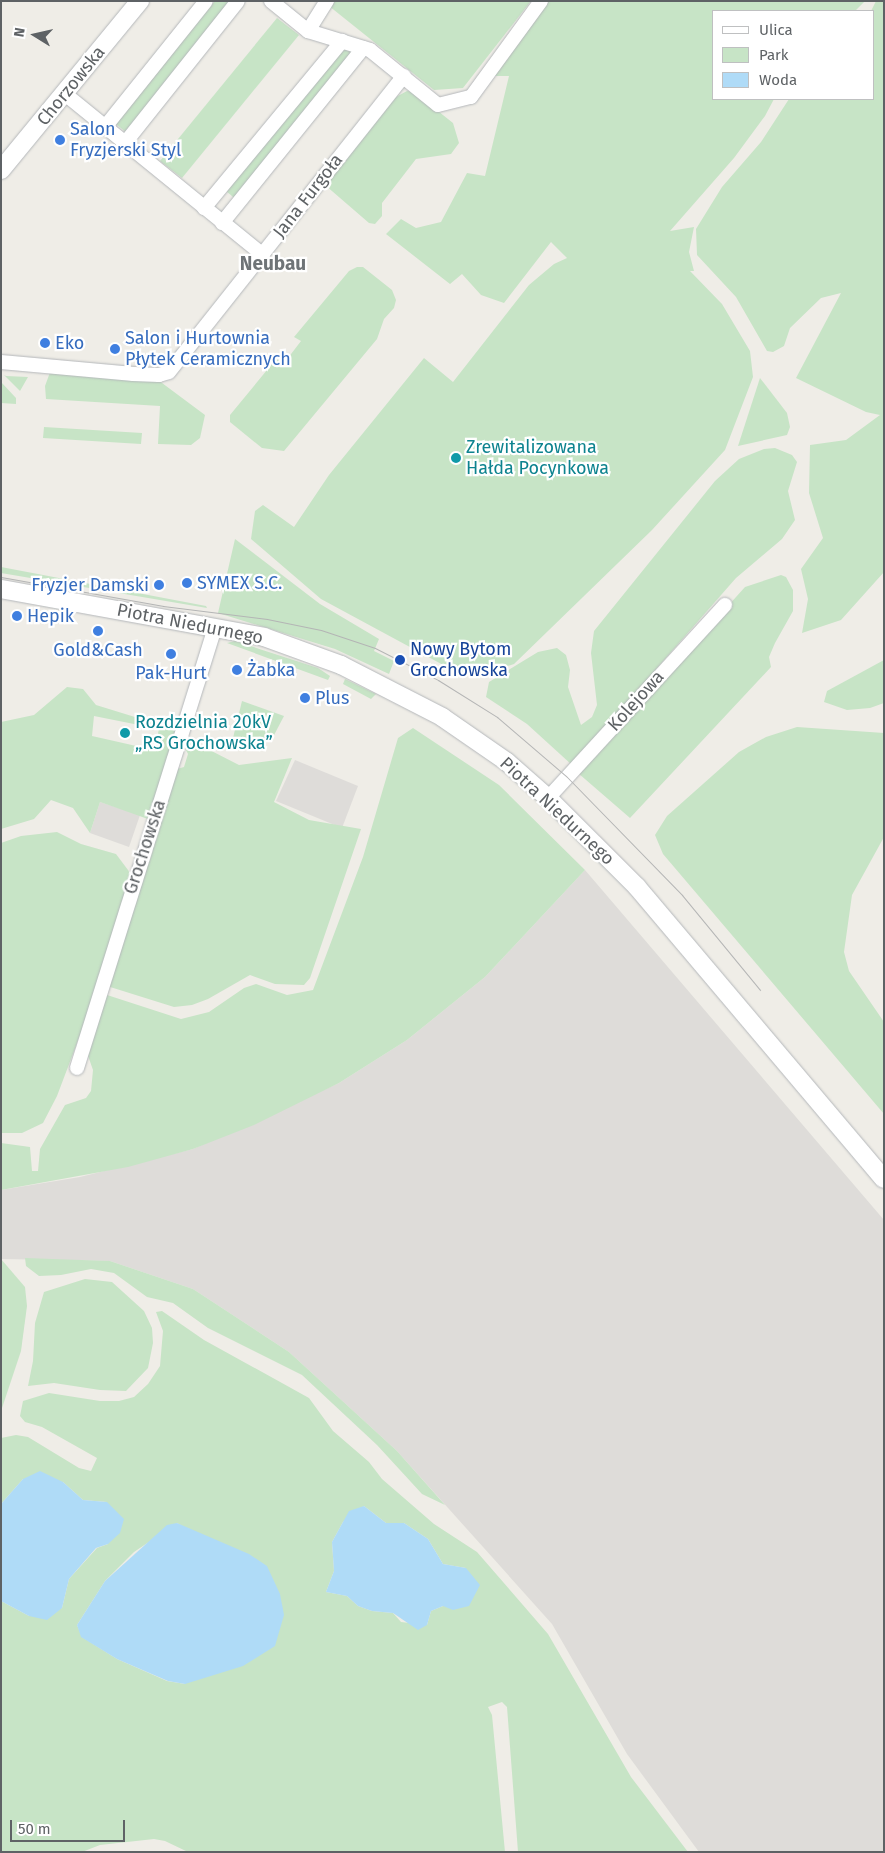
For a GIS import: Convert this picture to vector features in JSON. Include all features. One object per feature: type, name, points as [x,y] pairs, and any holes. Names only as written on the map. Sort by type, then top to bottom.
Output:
[{"type":"street","name":"Chorzowska","points":[[1,170],[140,1]]},
{"type":"street","points":[[105,127],[206,1]]},
{"type":"street","points":[[125,144],[238,1]]},
{"type":"street","points":[[271,1],[308,31],[364,48],[404,76],[438,105],[471,96],[542,1]]},
{"type":"street","points":[[308,31],[327,1]]},
{"type":"street","points":[[204,208],[342,40]]},
{"type":"street","points":[[222,223],[364,48]]},
{"type":"street","name":"Jana Furgoła","points":[[1,362],[133,374],[159,375],[169,372],[404,76]]},
{"type":"street","points":[[64,94],[263,255]]},
{"type":"street","name":"Piotra Niedurnego","points":[[1,589],[215,627],[292,646],[384,685],[442,717],[507,762],[579,828],[637,888],[884,1179]]},
{"type":"street","name":"Kolejowa","points":[[548,798],[725,605]]},
{"type":"street","name":"Grochowska","points":[[77,1068],[215,627]]},
{"type":"shaded area","points":[[295,760],[358,786],[342,828],[276,801]]},
{"type":"shaded area","points":[[100,802],[140,815],[129,847],[90,833]]},
{"type":"shaded area","points":[[585,870],[884,1220],[884,1852],[699,1852],[627,1754],[552,1624],[397,1451],[289,1352],[193,1289],[110,1261],[1,1259],[1,1190],[80,1177],[193,1149],[339,1083],[407,1040],[485,977]]},
{"type":"green space","points":[[215,1],[234,1],[127,133],[116,124]]},
{"type":"green space","points":[[332,1],[531,1],[463,88],[434,90],[329,6]]},
{"type":"green space","points":[[548,1],[865,1],[856,10],[712,10],[712,100],[773,100],[765,116],[734,158],[670,231],[694,227],[689,252],[694,271],[690,271],[722,304],[750,351],[753,377],[725,450],[652,530],[514,664],[486,673],[471,675],[458,673],[321,599],[251,539],[255,511],[263,505],[294,527],[329,475],[424,358],[453,382],[529,285],[554,264],[567,258],[551,242],[504,303],[481,295],[462,274],[450,284],[386,234],[401,219],[416,228],[441,222],[467,173],[485,176],[509,76],[489,76]]},
{"type":"green space","points":[[876,1],[884,1],[884,572],[841,620],[802,633],[808,599],[801,569],[823,538],[809,493],[810,445],[846,440],[880,415],[866,412],[796,378],[841,293],[821,298],[790,328],[784,346],[773,352],[767,351],[736,297],[697,255],[696,229],[722,187],[761,142],[788,100],[875,100],[875,10],[872,10]]},
{"type":"green space","points":[[277,18],[299,35],[182,178],[160,161]]},
{"type":"green space","points":[[342,41],[363,48],[239,202],[226,191]]},
{"type":"green space","points":[[407,91],[414,92],[453,123],[459,143],[451,154],[416,159],[382,203],[382,216],[375,224],[369,223],[325,185],[396,97]]},
{"type":"green space","points":[[357,267],[363,267],[392,290],[396,300],[394,308],[384,319],[377,339],[284,451],[262,448],[230,422],[230,415],[272,364],[280,358],[288,358],[301,341],[294,337],[349,271]]},
{"type":"green space","points":[[52,367],[158,380],[205,415],[200,438],[191,445],[158,444],[160,406],[46,399],[45,386]]},
{"type":"green space","points":[[4,375],[6,376],[28,377],[20,391]]},
{"type":"green space","points":[[760,378],[787,413],[790,427],[787,435],[738,446]]},
{"type":"green space","points":[[1,382],[16,398],[16,404],[1,403]]},
{"type":"green space","points":[[44,427],[142,433],[141,444],[43,438]]},
{"type":"green space","points":[[775,448],[792,455],[797,462],[788,491],[795,520],[782,539],[736,578],[572,765],[527,724],[486,697],[489,682],[538,652],[557,648],[566,655],[570,670],[568,687],[581,725],[592,717],[597,705],[591,653],[594,631],[715,481],[739,459],[764,449]]},
{"type":"green space","points":[[235,539],[320,604],[379,639],[374,651],[394,661],[389,674],[335,649],[218,613]]},
{"type":"green space","points":[[1,567],[206,606],[207,608],[1,573]]},
{"type":"green space","points":[[781,575],[786,577],[793,590],[793,611],[769,657],[771,667],[630,818],[578,773],[745,587]]},
{"type":"green space","points":[[235,641],[318,668],[330,676],[328,680],[227,643]]},
{"type":"green space","points":[[884,660],[884,703],[870,708],[847,710],[824,702],[827,691]]},
{"type":"green space","points":[[345,679],[376,694],[371,699],[343,684]]},
{"type":"green space","points":[[67,687],[83,689],[96,705],[177,730],[148,819],[100,802],[90,833],[73,808],[51,800],[34,819],[1,829],[1,722],[34,715]],"holes":[[[94,716],[159,729],[154,750],[92,736]]]},
{"type":"green space","points":[[242,701],[284,716],[273,737],[261,746],[245,746],[233,738]]},
{"type":"green space","points":[[797,727],[884,733],[884,837],[852,895],[844,952],[849,971],[884,1022],[884,1114],[663,854],[655,835],[667,816],[739,752],[766,737]]},
{"type":"green space","points":[[413,728],[499,785],[585,870],[485,977],[407,1040],[339,1083],[254,1125],[193,1149],[128,1167],[1,1190],[1,1143],[30,1147],[32,1171],[38,1171],[40,1149],[65,1105],[86,1098],[91,1091],[93,1070],[86,1050],[104,994],[181,1019],[209,1012],[244,988],[256,984],[287,995],[313,990],[363,857],[398,738]]},
{"type":"green space","points":[[190,740],[239,765],[292,758],[274,802],[309,820],[361,829],[310,978],[304,985],[275,984],[250,975],[208,999],[192,1005],[174,1007],[107,986],[177,769],[184,767],[188,754],[184,746]]},
{"type":"green space","points":[[57,832],[81,844],[116,854],[131,874],[88,1014],[57,1096],[43,1123],[22,1133],[1,1133],[1,843],[21,836]]},
{"type":"green space","points":[[25,1258],[110,1261],[193,1289],[289,1352],[397,1451],[445,1505],[422,1494],[377,1445],[302,1375],[208,1328],[173,1303],[147,1297],[114,1273],[91,1269],[61,1275],[39,1276],[26,1266]]},
{"type":"green space","points":[[1,1259],[25,1287],[27,1306],[21,1351],[1,1411]]},
{"type":"green space","points":[[85,1279],[112,1282],[144,1311],[152,1328],[153,1343],[148,1368],[126,1391],[100,1390],[54,1383],[28,1386],[33,1361],[35,1323],[44,1292]]},
{"type":"green space","points":[[162,1311],[204,1340],[309,1398],[333,1431],[369,1462],[382,1479],[434,1524],[477,1552],[548,1634],[631,1777],[688,1852],[518,1852],[507,1707],[502,1702],[488,1707],[492,1715],[505,1852],[188,1852],[165,1841],[154,1839],[100,1845],[82,1852],[1,1852],[1,1601],[29,1616],[62,1608],[69,1579],[97,1548],[108,1544],[107,1502],[83,1500],[63,1482],[23,1479],[1,1504],[1,1438],[16,1435],[28,1437],[79,1468],[91,1471],[97,1458],[42,1427],[25,1422],[20,1416],[23,1401],[49,1393],[100,1401],[119,1401],[134,1397],[148,1384],[160,1366],[163,1331],[156,1312]],"holes":[[[364,1506],[386,1523],[404,1523],[428,1539],[443,1564],[466,1568],[443,1606],[431,1611],[427,1625],[401,1622],[393,1613],[372,1611],[358,1606],[347,1596],[326,1592],[334,1571],[332,1542],[343,1522]],[[177,1523],[198,1535],[185,1684],[167,1681],[117,1659],[82,1637],[77,1625],[105,1581],[134,1552]]]},
{"type":"water","points":[[40,1471],[63,1482],[83,1500],[107,1502],[124,1519],[120,1533],[108,1544],[96,1548],[69,1579],[62,1608],[47,1620],[29,1616],[1,1601],[1,1504],[23,1479]]},
{"type":"water","points":[[364,1506],[386,1523],[404,1523],[428,1539],[443,1564],[466,1568],[480,1585],[469,1606],[453,1610],[443,1606],[431,1611],[427,1625],[418,1630],[393,1613],[372,1611],[358,1606],[347,1596],[326,1592],[334,1571],[332,1542],[349,1511]]},
{"type":"water","points":[[177,1523],[249,1554],[267,1566],[280,1594],[284,1615],[275,1646],[243,1666],[185,1684],[168,1681],[117,1659],[81,1637],[77,1625],[105,1581],[167,1525]]},
{"type":"tram line","points":[[1,577],[163,606],[267,619],[321,630],[375,648],[438,680],[497,717],[567,777],[682,895],[760,990]]},
{"type":"place","name":"Salon Fryzjerski Styl","points":[[60,140]]},
{"type":"place","name":"Eko","points":[[45,343]]},
{"type":"place","name":"Salon i Hurtownia Płytek Ceramicznych","points":[[115,349]]},
{"type":"place","name":"Zrewitalizowana Hałda Pocynkowa","points":[[456,458]]},
{"type":"place","name":"SYMEX S.C.","points":[[187,583]]},
{"type":"place","name":"Fryzjer Damski","points":[[159,585]]},
{"type":"place","name":"Hepik","points":[[17,616]]},
{"type":"place","name":"Gold&Cash","points":[[98,631]]},
{"type":"place","name":"Pak-Hurt","points":[[171,654]]},
{"type":"place","name":"Nowy Bytom Grochowska","points":[[400,660]]},
{"type":"place","name":"Żabka","points":[[237,670]]},
{"type":"place","name":"Plus","points":[[305,698]]},
{"type":"place","name":"Rozdzielnia 20kV „RS Grochowska”","points":[[125,733]]},
{"type":"district","name":"Neubau","points":[[273,264]]}]
